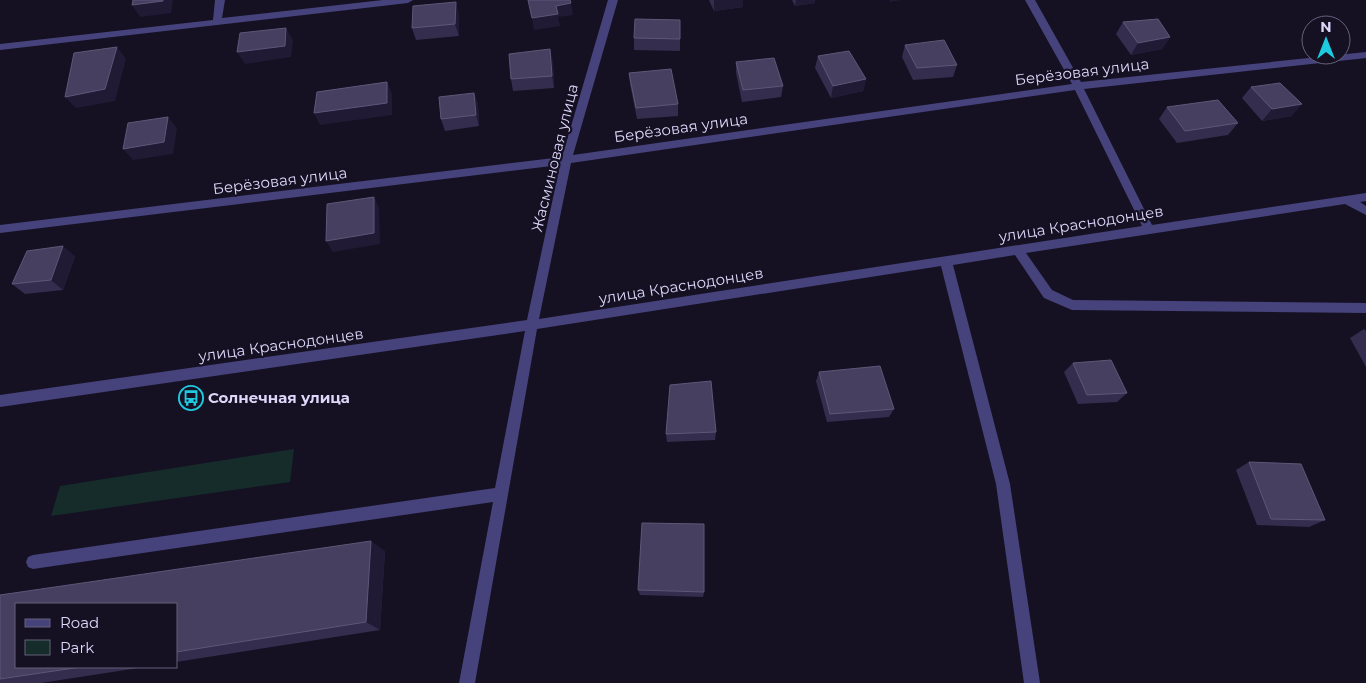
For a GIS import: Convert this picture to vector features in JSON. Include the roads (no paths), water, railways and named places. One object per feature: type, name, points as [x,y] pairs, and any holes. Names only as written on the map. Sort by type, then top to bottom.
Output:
[{"type":"street","points":[[217,21],[220,0]]},
{"type":"street","points":[[0,47],[408,0]]},
{"type":"street","name":"Жасминовая улица","points":[[467,683],[532,325],[566,160],[613,0]]},
{"type":"street","points":[[1030,0],[1078,86],[1149,230]]},
{"type":"street","name":"Берёзовая улица","points":[[0,229],[566,160],[1078,86],[1366,55]]},
{"type":"street","name":"улица Краснодонцев","points":[[0,401],[532,325],[1366,197]]},
{"type":"street","points":[[1347,200],[1366,211]]},
{"type":"street","points":[[1018,250],[1048,294],[1072,305],[1366,308]]},
{"type":"street","points":[[946,261],[1003,484],[1032,683]]},
{"type":"street","points":[[33,562],[501,494]]},
{"type":"place","name":"Солнечная улица","points":[[191,398]]}]
